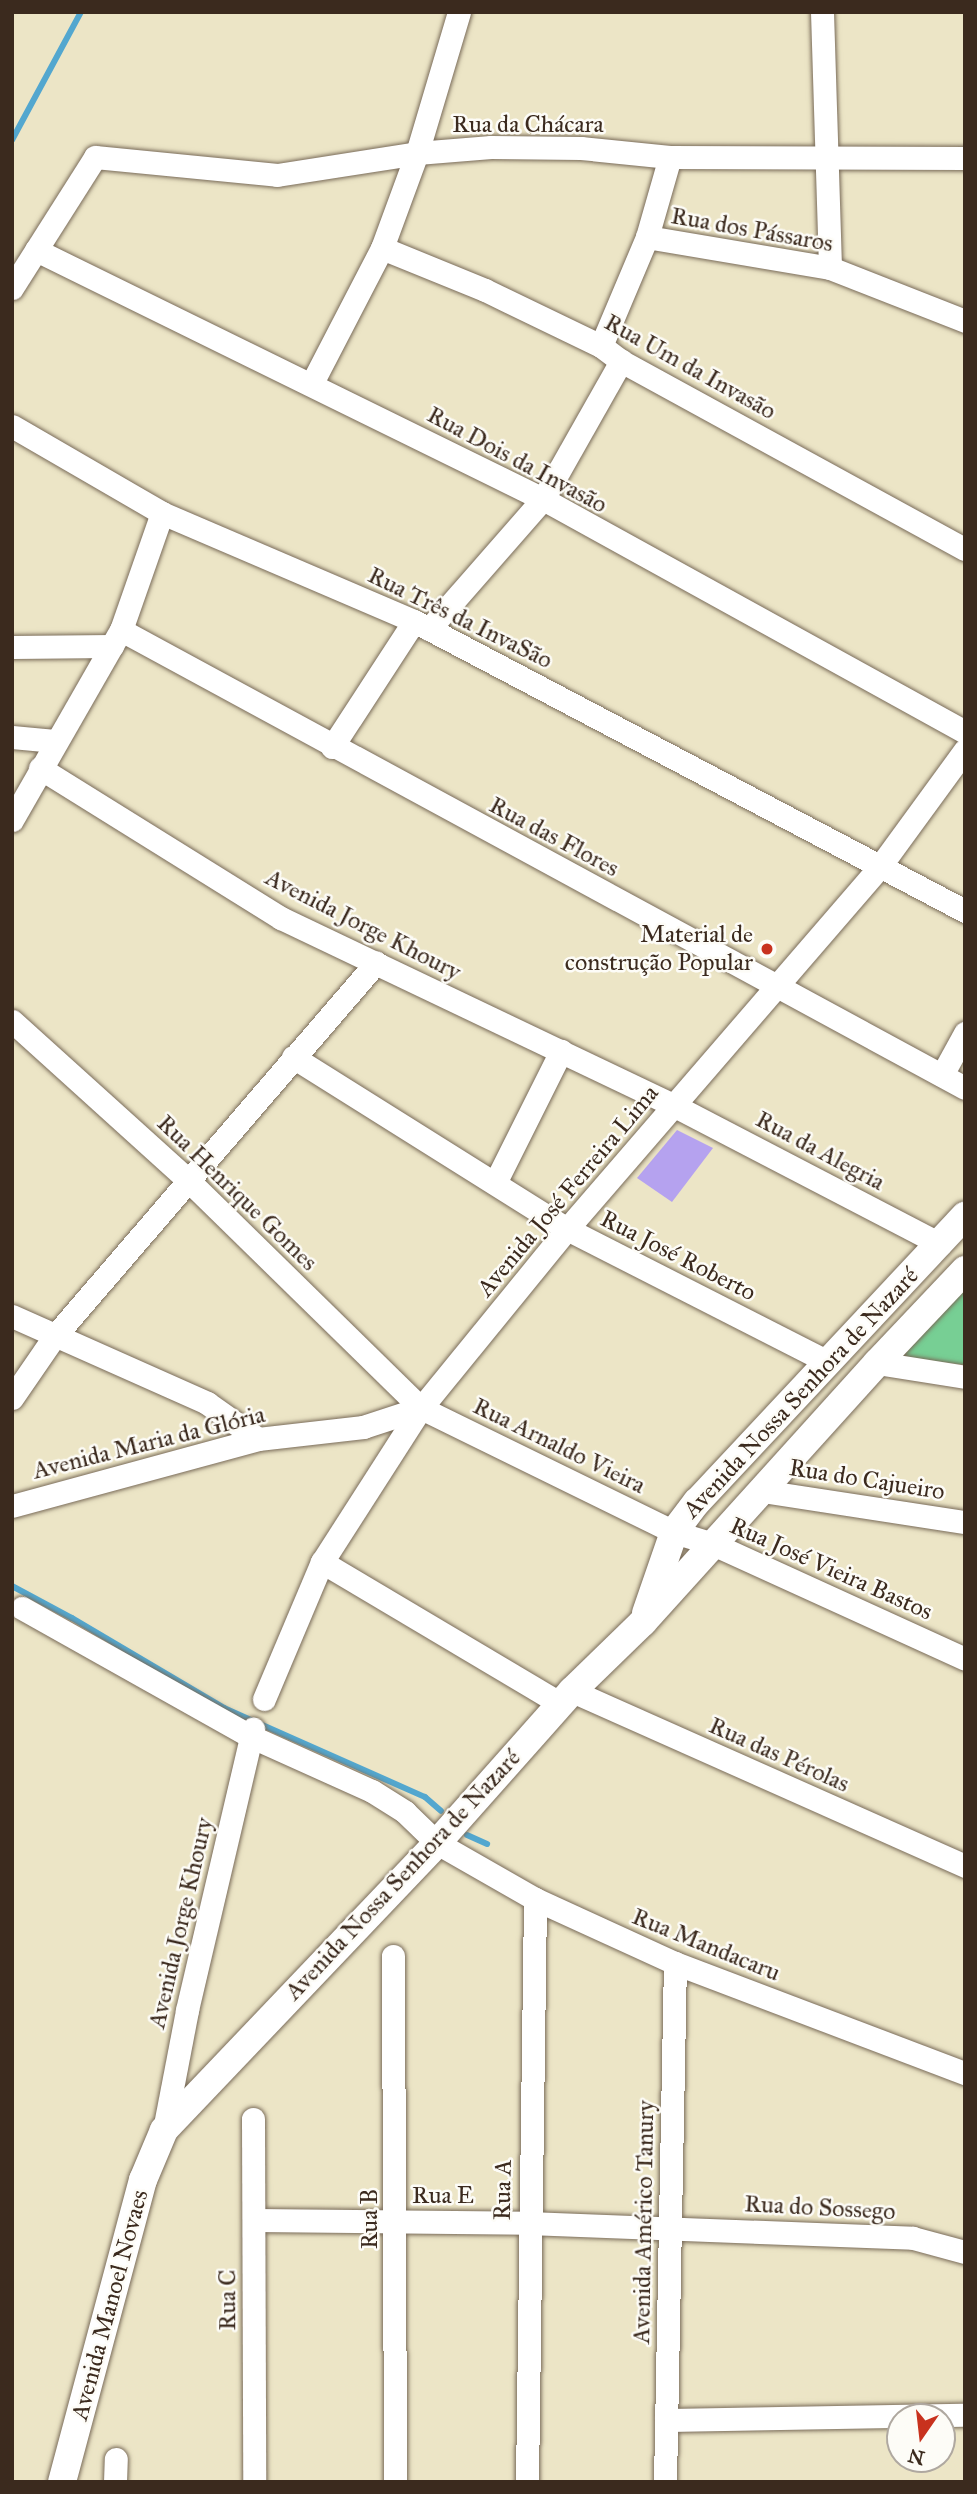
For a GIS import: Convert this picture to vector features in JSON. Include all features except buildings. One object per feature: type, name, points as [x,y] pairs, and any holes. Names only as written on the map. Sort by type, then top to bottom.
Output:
[{"type":"street","points":[[312,383],[382,248],[417,153],[459,12]]},
{"type":"street","points":[[822,12],[830,268]]},
{"type":"street","name":"Rua da Chácara","points":[[36,250],[94,157],[277,175],[417,153],[491,147],[581,148],[670,157],[965,158]]},
{"type":"street","points":[[601,346],[648,237],[670,157]]},
{"type":"street","name":"Rua dos Pássaros","points":[[648,237],[830,268],[965,321]]},
{"type":"street","name":"Rua Um da Invasão","points":[[382,248],[485,290],[601,346],[621,361],[965,549]]},
{"type":"street","points":[[12,288],[36,250]]},
{"type":"street","name":"Rua Dois da Invasão","points":[[36,250],[312,383],[543,499],[965,732]]},
{"type":"street","points":[[332,747],[421,625],[543,499],[621,361]]},
{"type":"street","name":"Rua Três da InvaSão","points":[[12,426],[162,513],[421,625],[965,911]]},
{"type":"street","points":[[12,820],[55,741],[117,638],[162,513]]},
{"type":"street","name":"Rua das Flores","points":[[12,647],[117,638],[332,747],[965,1088]]},
{"type":"street","points":[[12,737],[55,741]]},
{"type":"street","name":"Avenida José Ferreira Lima","points":[[264,1699],[322,1562],[421,1408],[567,1229],[881,865],[965,750]]},
{"type":"street","name":"Avenida Jorge Khoury","points":[[40,768],[281,918],[675,1106]]},
{"type":"street","points":[[12,1398],[54,1337],[376,963]]},
{"type":"street","name":"Rua Henrique Gomes","points":[[12,1021],[188,1180],[421,1408]]},
{"type":"street","points":[[942,1075],[965,1033]]},
{"type":"street","points":[[495,1183],[561,1051]]},
{"type":"street","name":"Rua José Roberto","points":[[293,1057],[567,1229],[828,1362]]},
{"type":"street","name":"Rua da Alegria","points":[[675,1106],[940,1244]]},
{"type":"street","name":"Avenida Nossa Senhora de Nazaré","points":[[643,1622],[674,1532],[697,1502],[965,1216]]},
{"type":"street","name":"Avenida Nossa Senhora de Nazaré","points":[[164,2130],[437,1843],[566,1698],[643,1622],[877,1363],[965,1270]]},
{"type":"street","points":[[12,1316],[54,1337],[207,1402],[258,1439]]},
{"type":"street","points":[[877,1363],[965,1377]]},
{"type":"street","name":"Avenida Maria da Glória","points":[[12,1506],[258,1439],[363,1427],[421,1408]]},
{"type":"street","name":"Rua Arnaldo Vieira","points":[[421,1408],[674,1532]]},
{"type":"street","name":"Rua do Cajueiro","points":[[762,1491],[965,1522]]},
{"type":"street","name":"Rua José Vieira Bastos","points":[[674,1532],[713,1544],[965,1659]]},
{"type":"street","name":"Rua das Pérolas","points":[[322,1562],[566,1698],[965,1866]]},
{"type":"street","name":"Rua Mandacaru","points":[[22,1608],[252,1732],[372,1791],[405,1812],[437,1843],[535,1899],[675,1964],[965,2073]]},
{"type":"street","name":"Avenida Jorge Khoury","points":[[164,2130],[187,2010],[252,1732]]},
{"type":"street","name":"Rua A","points":[[527,2482],[528,2223],[535,1899]]},
{"type":"street","name":"Rua B","points":[[393,1956],[395,2482]]},
{"type":"street","name":"Avenida Américo Tanury","points":[[665,2482],[675,1964]]},
{"type":"street","name":"Rua C","points":[[253,2119],[254,2482]]},
{"type":"street","name":"Avenida Manoel Novaes","points":[[62,2482],[144,2180],[164,2130]]},
{"type":"street","name":"Rua E","points":[[255,2220],[528,2223],[672,2228]]},
{"type":"street","name":"Rua do Sossego","points":[[672,2228],[913,2238],[965,2252]]},
{"type":"street","points":[[666,2420],[965,2415]]},
{"type":"green space","points":[[965,1288],[965,1365],[902,1357]]},
{"type":"waterway","points":[[12,140],[81,12]]},
{"type":"waterway","points":[[12,1586],[72,1618],[224,1708],[425,1797],[441,1811]]},
{"type":"waterway","points":[[467,1835],[487,1844]]},
{"type":"place","name":"Material de construção Popular","points":[[767,949]]}]
